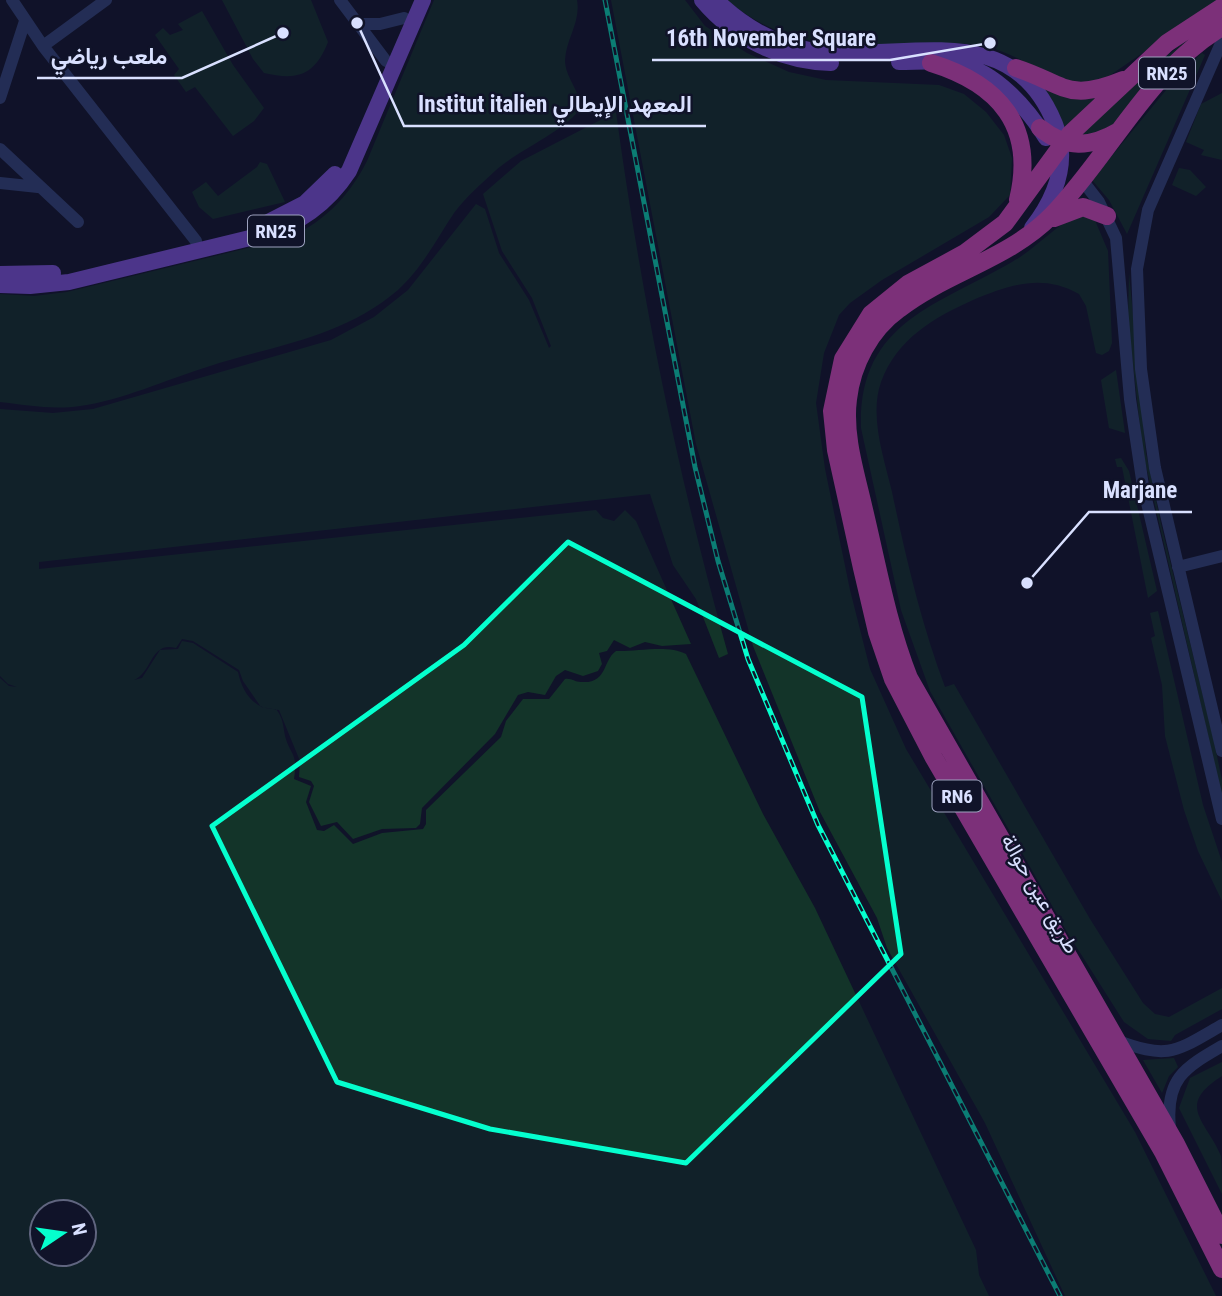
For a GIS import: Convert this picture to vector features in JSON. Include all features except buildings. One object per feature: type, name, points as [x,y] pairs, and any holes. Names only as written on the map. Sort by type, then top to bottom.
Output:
[{"type":"highway","name":"RN25","points":[[1040,128],[1060,152],[1173,38],[1222,7]]},
{"type":"highway","name":"RN25","points":[[1082,180],[1173,65],[1222,27]]},
{"type":"highway","points":[[931,63],[960,73],[986,89],[1013,122],[1025,163],[1015,212]]},
{"type":"highway","name":"RN25","points":[[1016,68],[1060,88],[1082,92],[1104,88],[1136,74]]},
{"type":"highway","points":[[1060,152],[1122,129]]},
{"type":"highway","name":"RN6","points":[[1015,212],[1060,152]]},
{"type":"highway","name":"RN6","points":[[1012,246],[1047,220],[1082,180]]},
{"type":"highway","points":[[1047,220],[1083,207],[1107,216]]},
{"type":"highway","name":"طريق عين حوالة","points":[[1015,212],[974,247],[890,296],[870,314],[848,347],[839,372],[832,411],[836,450],[884,656],[916,724],[1163,1152],[1222,1269]]},
{"type":"highway","name":"طريق عين حوالة","points":[[1012,246],[911,300],[873,335],[857,365],[849,390],[847,416],[851,451],[888,615],[909,678],[1170,1135],[1222,1235]]},
{"type":"main road","name":"RN25","points":[[0,274],[66,272],[271,222],[295,211],[315,195],[347,154],[412,0]]},
{"type":"main road","name":"RN25","points":[[0,285],[30,286],[69,282],[262,235],[289,226],[312,212],[333,193],[349,171],[423,0]]},
{"type":"main road","name":"RN25","points":[[702,0],[721,20],[747,39],[792,57],[824,62],[964,65],[981,72],[1012,97],[1040,128]]},
{"type":"main road","name":"RN25","points":[[716,0],[758,32],[807,50],[956,51],[981,54],[1016,68],[1041,97],[1060,152],[1082,180]]},
{"type":"main road","points":[[1012,246],[1046,207],[1060,152]]},
{"type":"street","points":[[12,0],[43,46],[196,241]]},
{"type":"street","points":[[43,46],[106,0]]},
{"type":"street","points":[[340,0],[386,61]]},
{"type":"street","points":[[356,24],[380,24],[404,18]]},
{"type":"street","points":[[0,98],[26,21]]},
{"type":"street","points":[[1222,41],[1148,209],[1137,269],[1139,344],[1155,468],[1222,751]]},
{"type":"street","points":[[0,149],[78,222]]},
{"type":"street","points":[[1082,180],[1107,216],[1119,252],[1125,356],[1141,474],[1222,819]]},
{"type":"street","points":[[0,183],[38,187]]},
{"type":"street","points":[[1178,566],[1222,556]]},
{"type":"street","points":[[1114,1039],[1161,1053],[1185,1046],[1222,1025]]},
{"type":"street","points":[[1170,1135],[1168,1112],[1173,1084],[1187,1067],[1222,1046]]},
{"type":"highlighted area","points":[[568,542],[862,697],[901,954],[686,1163],[490,1129],[337,1082],[212,826],[464,645]]},
{"type":"green space","points":[[222,0],[311,0],[328,42],[323,53],[304,73],[287,76],[264,73],[253,59]]},
{"type":"green space","points":[[434,0],[577,0],[577,16],[565,60],[580,108],[565,124],[504,164],[473,191],[454,213],[422,263],[398,290],[376,306],[331,330],[112,399],[60,407],[0,402],[0,294],[34,296],[67,292],[281,240],[308,227],[332,209],[351,187],[367,161]]},
{"type":"green space","points":[[611,0],[685,0],[705,26],[747,53],[789,72],[826,80],[939,85],[964,94],[986,112],[1004,135],[1012,158],[1010,195],[989,217],[882,280],[850,303],[839,315],[824,353],[816,403],[825,469],[850,590],[870,669],[906,749],[1135,1132],[1216,1296],[1065,1296],[985,1123],[887,948],[877,918],[820,812],[753,646],[696,444]]},
{"type":"green space","points":[[727,0],[1220,0],[1106,78],[1073,82],[1058,78],[998,50],[974,45],[866,46],[817,42],[771,28]]},
{"type":"green space","points":[[202,11],[233,65],[264,108],[254,121],[233,136],[195,87],[186,92],[174,75],[179,69],[155,35],[163,28],[170,35],[183,30],[178,24]]},
{"type":"green space","points":[[1222,15],[1222,20],[1114,124],[1092,135],[1078,136],[1165,57]]},
{"type":"green space","points":[[1202,53],[1205,55],[1127,234],[1109,200],[1092,180],[1181,72]]},
{"type":"green space","points":[[1036,82],[1102,94],[1067,133]]},
{"type":"green space","points":[[1222,93],[1222,160],[1201,155],[1204,150],[1186,142],[1201,104]]},
{"type":"green space","points":[[616,112],[649,317],[677,453],[728,654],[719,658],[696,599],[673,565],[650,494],[39,562],[39,569],[596,510],[603,518],[614,521],[625,510],[636,521],[691,644],[662,646],[645,642],[630,648],[614,640],[607,651],[599,653],[602,664],[598,671],[583,676],[565,670],[556,676],[545,695],[528,692],[518,695],[495,734],[422,808],[420,824],[416,828],[382,829],[353,839],[337,822],[321,826],[309,802],[314,786],[311,781],[299,777],[300,761],[279,710],[276,710],[294,759],[294,779],[311,786],[306,802],[317,830],[324,831],[334,825],[353,844],[382,833],[423,829],[426,824],[426,810],[501,737],[506,721],[523,699],[549,699],[565,679],[590,682],[596,679],[616,651],[670,649],[686,654],[763,814],[815,908],[976,1250],[979,1275],[989,1296],[0,1296],[0,678],[9,686],[17,687],[8,684],[0,676],[0,409],[53,413],[93,409],[331,340],[374,317],[408,290],[476,204],[485,209],[499,253],[529,300],[549,348],[551,346],[532,298],[502,251],[483,194],[521,161]],"holes":[[[182,639],[193,641],[239,670],[260,706],[250,698],[238,672],[193,643],[182,641],[178,649],[160,650],[142,678],[134,680],[145,671],[156,653],[161,649],[168,647],[176,648]]]},
{"type":"green space","points":[[260,162],[267,164],[285,202],[213,219],[199,207],[192,192],[206,182],[218,196]]},
{"type":"green space","points":[[1179,168],[1190,170],[1206,187],[1196,196],[1172,185]]},
{"type":"green space","points":[[1077,215],[1094,218],[1108,251],[1112,343],[1109,351],[1102,355],[1096,353],[1086,306],[1079,294],[1052,284],[1039,283],[1026,283],[1000,290],[944,314],[907,342],[896,354],[881,382],[877,423],[915,590],[945,687],[954,684],[1090,919],[1143,1003],[1155,1014],[1169,1017],[1222,988],[1222,1009],[1175,1035],[1171,1041],[1148,1039],[1124,1022],[1067,932],[930,691],[901,610],[861,428],[864,393],[873,364],[887,341],[907,322],[930,306],[1012,262]]},
{"type":"green space","points":[[1129,273],[1146,453],[1213,737],[1222,780],[1222,796],[1143,453],[1128,320]]},
{"type":"green space","points":[[1116,370],[1125,433],[1109,428],[1101,380]]},
{"type":"green space","points":[[1121,458],[1129,471],[1157,591],[1148,598],[1122,467],[1117,467],[1115,459]]},
{"type":"green space","points":[[1158,611],[1203,805],[1222,862],[1222,901],[1198,851],[1184,810],[1165,736],[1162,685],[1151,638],[1155,636],[1150,613]]},
{"type":"green space","points":[[1174,1058],[1178,1067],[1169,1076],[1162,1093],[1143,1060]]},
{"type":"green space","points":[[1222,1062],[1222,1076],[1200,1096],[1197,1105],[1202,1123],[1221,1156],[1222,1194],[1179,1108],[1190,1078]]},
{"type":"railway","points":[[605,0],[695,467],[718,561],[748,659],[818,825],[1060,1296]]},
{"type":"place","name":"Institut italien المعهد الإيطالي","points":[[357,23]]},
{"type":"place","name":"ملعب رياضي","points":[[283,33]]},
{"type":"place","name":"16th November Square","points":[[990,43]]},
{"type":"place","name":"Marjane","points":[[1027,583]]}]
